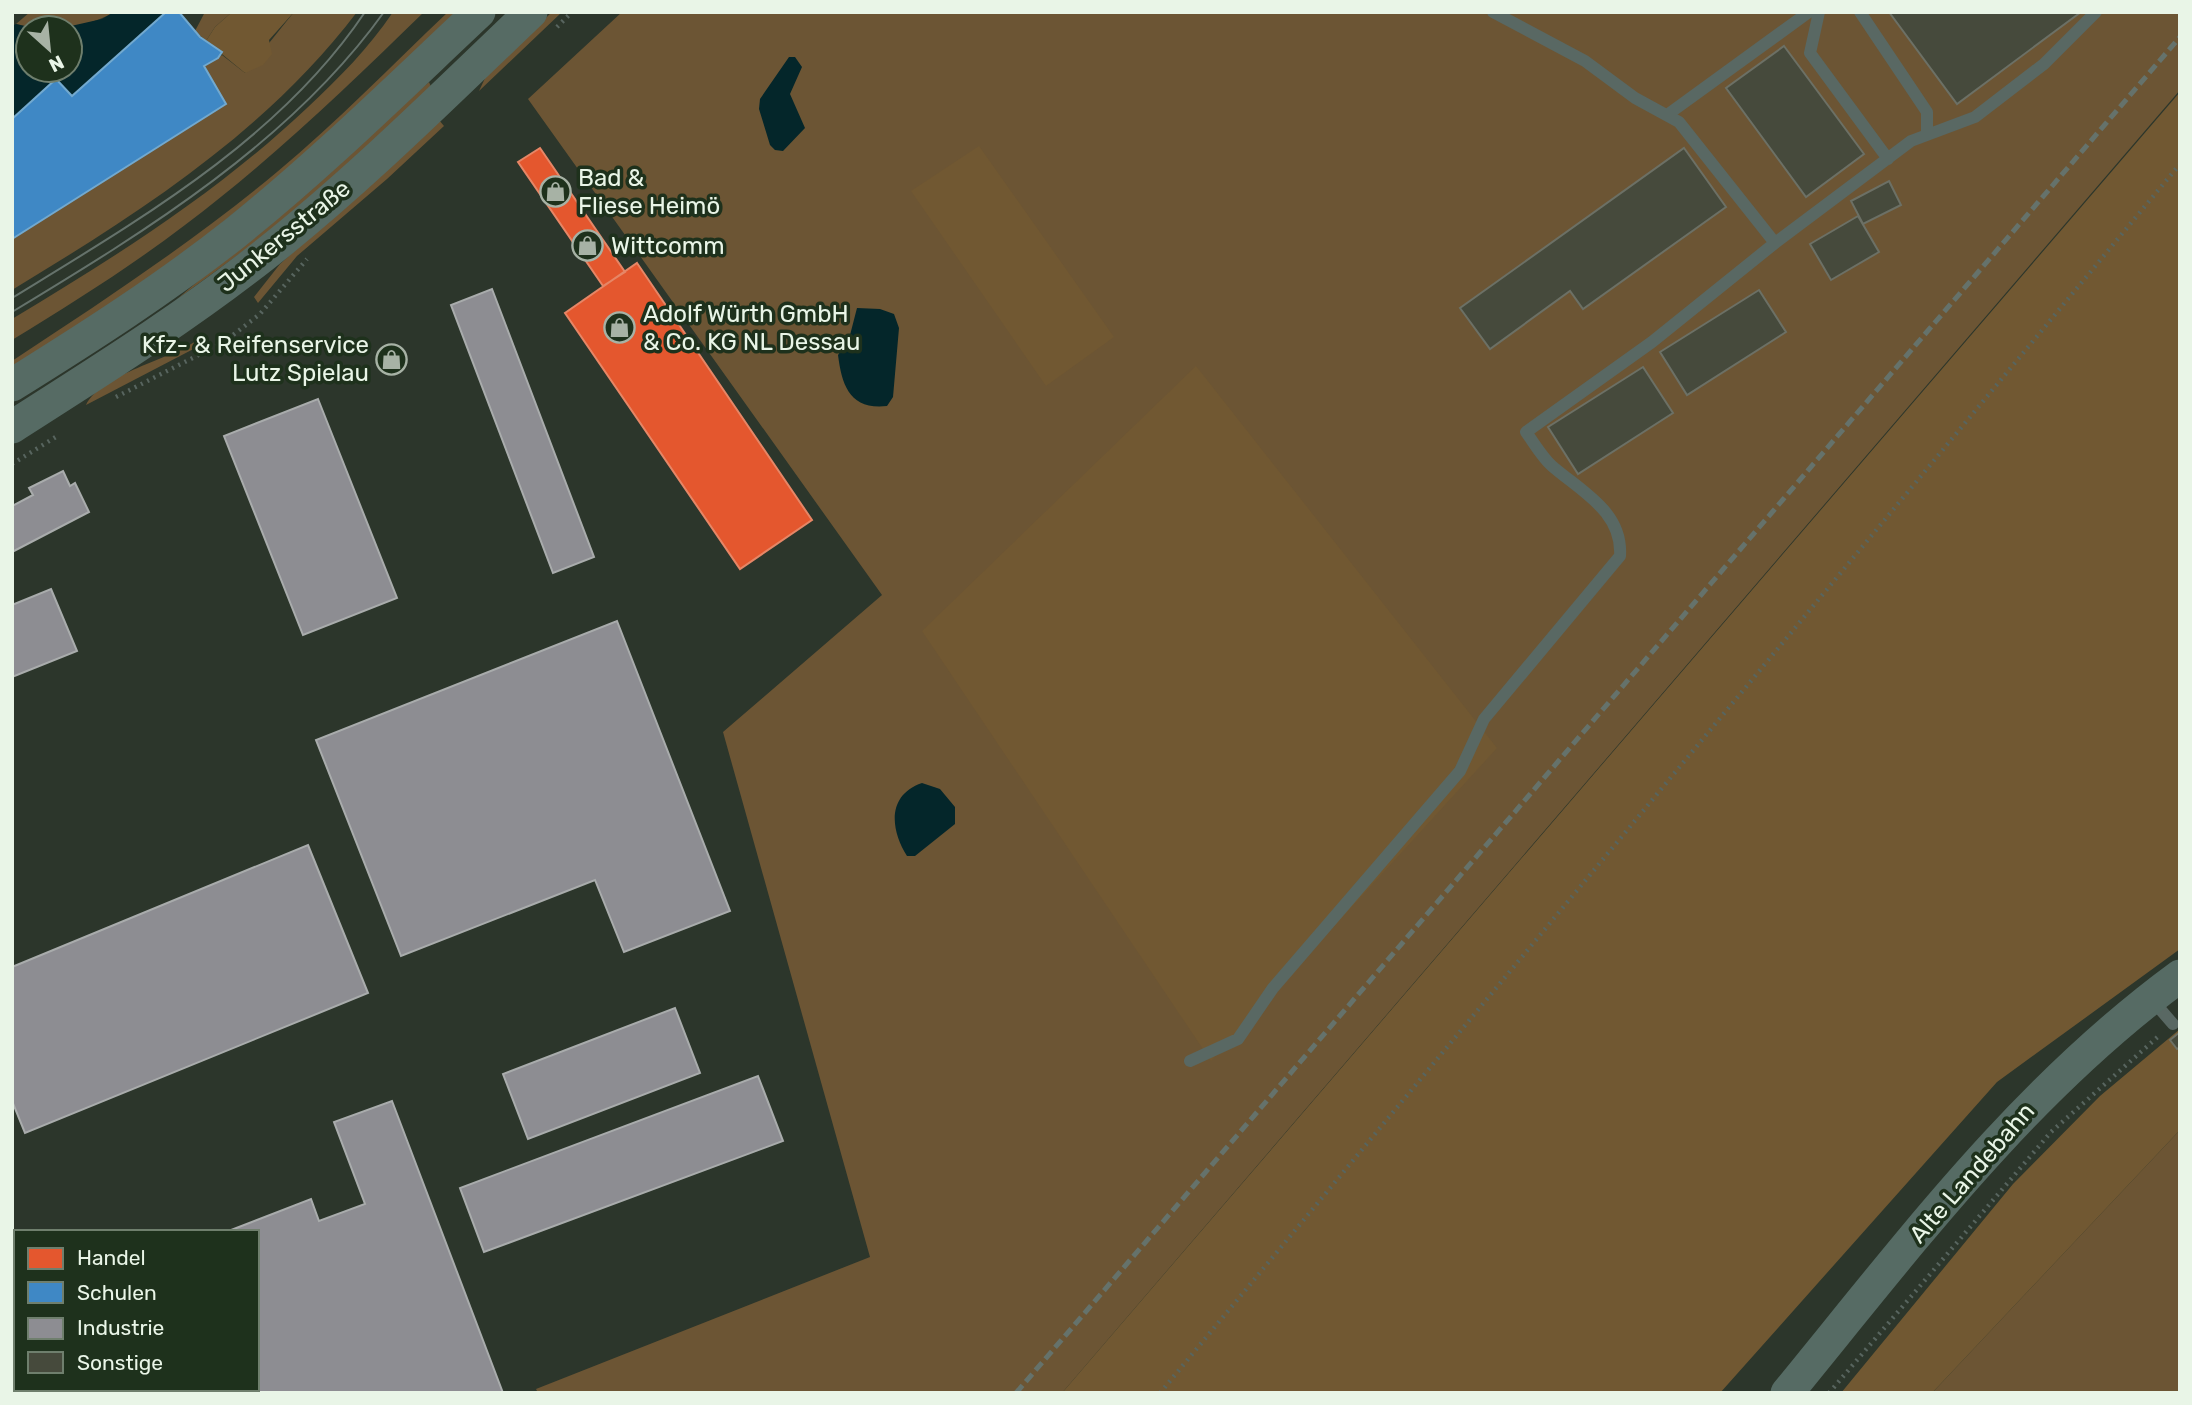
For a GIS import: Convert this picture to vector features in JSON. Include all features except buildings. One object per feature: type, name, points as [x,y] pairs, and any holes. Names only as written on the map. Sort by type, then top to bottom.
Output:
[{"type":"main road","name":"Junkersstraße","points":[[12,385],[166,284],[235,232],[346,138],[479,12]]},
{"type":"main road","name":"Junkersstraße","points":[[12,427],[179,319],[272,248],[376,159],[531,12]]},
{"type":"main road","name":"Alte Landebahn","points":[[1787,1393],[1984,1153],[2064,1072],[2150,998],[2180,976]]},
{"type":"lane","points":[[1493,12],[1585,61],[1635,98],[1679,122],[1775,243]]},
{"type":"lane","points":[[1667,115],[1809,12]]},
{"type":"lane","points":[[1819,12],[1810,53],[1888,159]]},
{"type":"lane","points":[[1860,12],[1927,111],[1927,135]]},
{"type":"lane","points":[[1190,1061],[1238,1039],[1273,988],[1460,771],[1484,719],[1620,556],[1621,539],[1602,505],[1549,464],[1526,432],[1651,342],[1775,243],[1911,141],[1975,117],[2044,64],[2096,12]]},
{"type":"lane","points":[[2150,998],[2173,1024]]},
{"type":"path","points":[[1160,1393],[2180,164]]},
{"type":"path","points":[[12,456],[16,462]]},
{"type":"path","points":[[1829,1393],[2051,1132],[2123,1065],[2173,1024]]},
{"type":"shaded area","points":[[114,12],[84,24],[84,14],[28,14]]},
{"type":"shaded area","points":[[205,12],[232,12],[215,27],[206,41],[195,31]]},
{"type":"shaded area","points":[[232,12],[294,12],[269,40],[272,54],[263,65],[245,73],[206,41],[215,27]]},
{"type":"shaded area","points":[[294,12],[357,12],[283,95],[198,167],[107,231],[12,290],[12,239],[226,104],[204,66],[222,55],[245,73]]},
{"type":"shaded area","points":[[393,12],[424,12],[308,122],[217,201],[122,270],[12,340],[12,319],[166,221],[273,139],[342,74]]},
{"type":"shaded area","points":[[448,12],[458,12],[325,138],[181,257],[12,369],[12,361],[180,247],[277,172]]},
{"type":"shaded area","points":[[552,12],[562,12],[479,91],[487,74]]},
{"type":"shaded area","points":[[622,12],[2180,12],[2180,90],[1062,1393],[538,1393],[536,1389],[870,1257],[723,732],[882,595],[528,99]]},
{"type":"shaded area","points":[[429,82],[432,89],[289,218],[176,300]]},
{"type":"shaded area","points":[[2180,92],[2180,949],[1997,1082],[1720,1393],[1062,1393]]},
{"type":"shaded area","points":[[439,120],[444,126],[297,256],[258,303],[254,297],[280,264]]},
{"type":"shaded area","points":[[979,146],[1114,337],[1046,386],[911,191]]},
{"type":"shaded area","points":[[199,339],[203,344],[86,405],[106,384]]},
{"type":"shaded area","points":[[1196,366],[1497,748],[1211,1061],[922,631]]},
{"type":"shaded area","points":[[2180,1029],[2180,1130],[1932,1393],[1841,1393],[2013,1184],[2100,1096]]},
{"type":"shaded area","points":[[2180,1130],[2180,1393],[1932,1393]]},
{"type":"water","points":[[114,12],[166,12],[72,96],[61,84],[84,84],[84,23],[102,19]]},
{"type":"water","points":[[14,25],[14,84],[50,84],[12,119]]},
{"type":"water","points":[[789,57],[795,57],[802,67],[790,94],[805,128],[783,151],[775,150],[770,145],[759,109],[760,99]]},
{"type":"water","points":[[857,308],[880,309],[894,314],[899,328],[893,397],[887,406],[874,406],[856,400],[842,377],[838,355],[849,339]]},
{"type":"water","points":[[922,783],[940,789],[955,807],[955,824],[915,856],[907,856],[897,835],[897,804],[911,788]]},
{"type":"tram line","points":[[12,298],[157,207],[249,138],[292,99],[331,58],[365,12]]},
{"type":"tram line","points":[[12,312],[164,216],[261,143],[347,59],[384,12]]},
{"type":"railway","points":[[1016,1393],[2180,37]]},
{"type":"place","name":"Bad & Fliese Heimö","points":[[555,192]]},
{"type":"place","name":"Wittcomm","points":[[588,246]]},
{"type":"place","name":"Adolf Würth GmbH & Co. KG NL Dessau","points":[[620,328]]},
{"type":"place","name":"Kfz- & Reifenservice Lutz Spielau","points":[[392,359]]}]
